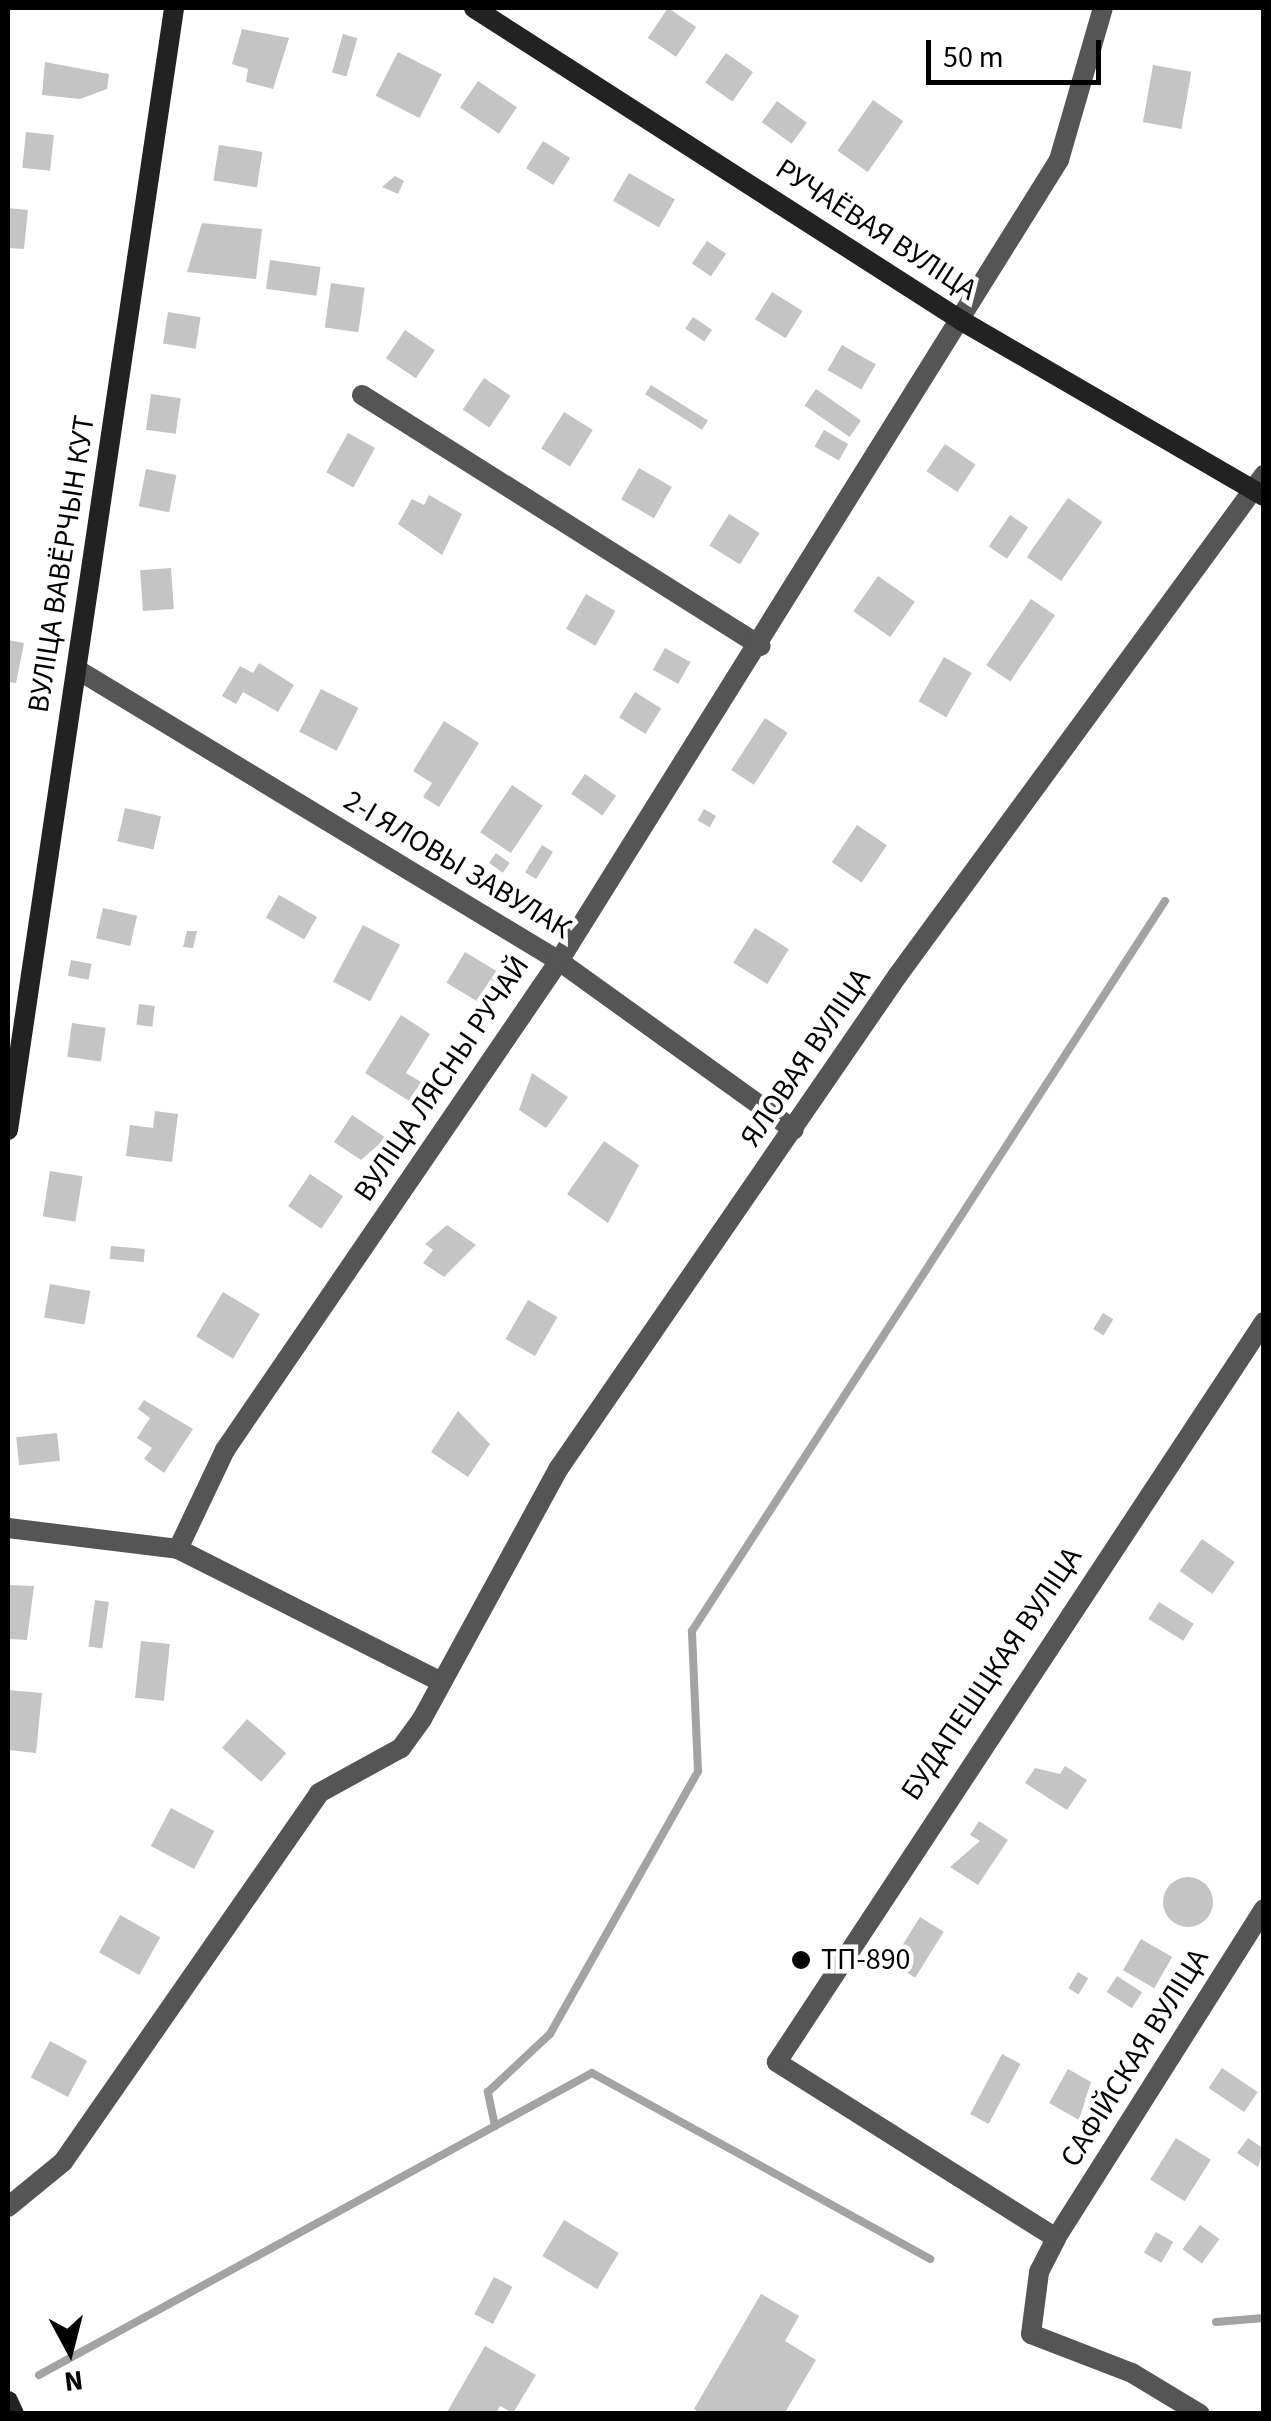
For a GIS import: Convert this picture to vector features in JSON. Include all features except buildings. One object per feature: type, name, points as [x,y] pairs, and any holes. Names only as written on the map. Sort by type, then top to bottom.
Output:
[{"type":"street","name":"ВУЛІЦА ВАВЁРЧЫН КУТ","points":[[8,1130],[174,8]]},
{"type":"street","name":"РУЧАЁВАЯ ВУЛІЦА","points":[[474,8],[962,321],[1260,487]]},
{"type":"street","name":"ВУЛІЦА ЛЯСНЫ РУЧАЙ","points":[[178,1548],[226,1450],[559,961],[760,646],[1060,160],[1103,8]]},
{"type":"street","points":[[362,395],[760,646]]},
{"type":"street","name":"ЯЛОВАЯ ВУЛІЦА","points":[[8,2207],[64,2162],[318,1793],[401,1748],[442,1682],[559,1468],[794,1130],[1260,487]]},
{"type":"street","name":"2-І ЯЛОВЫ ЗАВУЛАК","points":[[78,670],[559,961],[794,1130]]},
{"type":"street","name":"БУДАПЕШЦКАЯ ВУЛІЦА","points":[[1056,2238],[777,2062],[1264,1322]]},
{"type":"street","points":[[8,1528],[178,1548],[442,1682]]},
{"type":"street","name":"САФІЙСКАЯ ВУЛІЦА","points":[[1200,2414],[1132,2373],[1031,2334],[1039,2272],[1056,2238],[1264,1909]]},
{"type":"street","points":[[8,2402],[14,2414]]},
{"type":"waterway","points":[[495,2126],[488,2092],[550,2034],[698,1771],[692,1631],[1165,901]]},
{"type":"waterway","points":[[39,2375],[592,2073],[930,2259]]},
{"type":"waterway","points":[[1216,2322],[1264,2318]]},
{"type":"place","name":"ТП-890","points":[[801,1960]]}]
